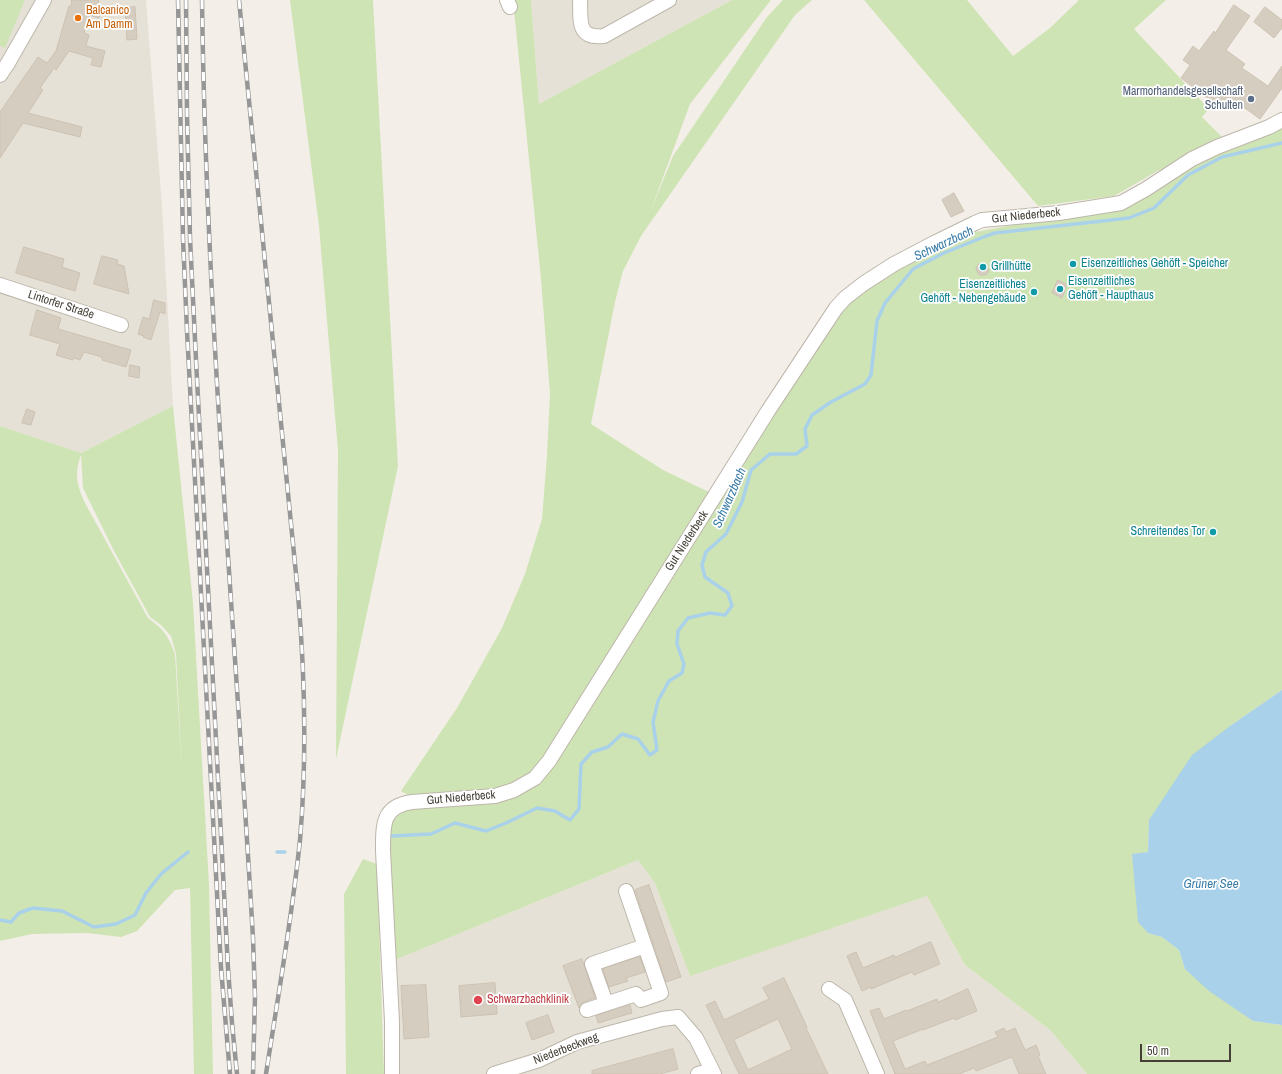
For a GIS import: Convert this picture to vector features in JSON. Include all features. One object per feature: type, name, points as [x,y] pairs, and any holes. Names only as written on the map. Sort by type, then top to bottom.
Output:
[{"type":"street","points":[[0,75],[4,62],[44,0]]},
{"type":"street","points":[[580,0],[582,27],[586,34],[594,37],[604,36],[669,0]]},
{"type":"street","name":"Gut Niederbeck","points":[[392,1074],[392,1021],[383,851],[383,832],[385,822],[390,811],[402,803],[407,802],[495,796],[514,790],[535,778],[549,761],[768,411],[827,320],[845,298],[863,284],[894,264],[934,242],[982,220],[1040,216],[1121,203],[1146,189],[1192,159],[1217,147],[1269,127],[1282,120]]},
{"type":"street","name":"Lintorfer Straße","points":[[0,285],[122,325]]},
{"type":"street","points":[[626,891],[661,993],[641,1000]]},
{"type":"street","points":[[606,1003],[592,964],[645,946]]},
{"type":"street","points":[[829,988],[845,1000],[877,1074]]},
{"type":"street","points":[[587,1010],[636,994],[662,1019]]},
{"type":"street","name":"Niederbeckweg","points":[[494,1074],[539,1060],[578,1042],[662,1019],[678,1018],[696,1038],[713,1072]]},
{"type":"street","points":[[698,1074],[713,1072]]},
{"type":"shaded area","points":[[0,0],[146,0],[162,206],[173,406],[81,453],[0,426]]},
{"type":"shaded area","points":[[531,0],[732,0],[539,104]]},
{"type":"shaded area","points":[[638,860],[655,883],[690,975],[927,896],[965,965],[1050,1030],[1087,1074],[396,1074],[390,962]]},
{"type":"green space","points":[[0,0],[25,0],[5,48],[0,46]]},
{"type":"green space","points":[[290,0],[373,0],[398,466],[336,759],[338,451],[319,226]]},
{"type":"green space","points":[[513,0],[531,0],[539,104],[732,0],[771,0],[690,104],[651,210],[673,156],[767,17],[783,0],[812,0],[795,15],[641,236],[623,271],[615,302],[591,424],[663,470],[709,492],[532,775],[494,793],[413,798],[401,791],[457,708],[502,628],[525,574],[542,519],[550,394],[541,279]]},
{"type":"green space","points":[[864,0],[967,0],[1013,56],[1050,28],[1079,0],[1166,0],[1134,29],[1209,109],[1202,117],[1228,143],[1282,123],[1282,690],[1230,726],[1149,820],[1148,852],[1132,855],[1148,933],[1162,937],[1179,950],[1185,969],[1253,1021],[1282,1025],[1282,1074],[1087,1074],[1050,1030],[965,965],[927,896],[690,976],[655,883],[638,860],[390,962],[389,826],[395,813],[414,805],[445,802],[536,779],[848,301],[891,271],[975,232],[1068,215],[1137,198],[1161,169],[1114,196],[1038,206]]},
{"type":"green space","points":[[173,406],[193,603],[209,885],[213,1074],[194,1074],[190,888],[175,890],[137,931],[121,937],[87,933],[32,934],[0,941],[0,426],[81,453]],"holes":[[[81,455],[83,488],[114,551],[150,617],[161,625],[171,636],[176,654],[182,774],[175,654],[165,633],[148,618],[85,503],[77,479]]]},
{"type":"green space","points":[[363,859],[377,864],[384,1074],[346,1074],[344,894]]},
{"type":"water","name":"Grüner See","points":[[1282,690],[1282,1025],[1253,1021],[1209,991],[1185,969],[1179,950],[1162,937],[1148,933],[1138,922],[1132,854],[1148,852],[1149,820],[1192,755],[1230,726]]},
{"type":"building","points":[[72,0],[99,0],[97,7],[101,9],[99,18],[89,15],[84,33],[89,35],[86,46],[105,51],[101,67],[91,65],[93,58],[69,51],[56,70],[54,68],[40,88],[43,90],[28,113],[82,127],[80,137],[23,123],[0,158],[0,112],[38,57],[47,63],[56,51]]},
{"type":"building","points":[[1234,5],[1250,16],[1226,50],[1245,64],[1242,68],[1268,86],[1282,66],[1282,88],[1260,119],[1231,98],[1222,109],[1181,78],[1190,65],[1183,60],[1193,46],[1199,51],[1214,31],[1215,33]]},
{"type":"building","points":[[135,7],[137,39],[127,40],[125,8]]},
{"type":"building","points":[[1265,7],[1282,20],[1282,28],[1274,38],[1254,22]]},
{"type":"building","points":[[954,193],[964,211],[951,217],[942,200]]},
{"type":"building","points":[[24,247],[64,259],[62,267],[80,273],[75,291],[16,273]]},
{"type":"building","points":[[102,256],[118,260],[117,264],[124,266],[129,294],[94,284]]},
{"type":"building","name":"Grillhütte","points":[[979,264],[986,264],[989,270],[986,275],[979,275],[976,269]]},
{"type":"building","name":"Eisenzeitliches Gehöft - Haupthaus","points":[[1058,280],[1066,284],[1062,298],[1052,293]]},
{"type":"building","points":[[154,300],[165,303],[165,314],[160,312],[151,340],[138,334],[143,317],[149,319]]},
{"type":"building","points":[[37,310],[61,318],[58,329],[131,350],[126,367],[102,360],[102,357],[84,352],[80,360],[74,358],[73,360],[56,355],[60,344],[30,335]]},
{"type":"building","points":[[130,365],[140,367],[139,378],[129,376]]},
{"type":"building","points":[[27,409],[35,412],[31,425],[22,423]]},
{"type":"building","points":[[649,885],[681,977],[666,982],[635,890]]},
{"type":"building","points":[[931,942],[940,964],[914,975],[912,972],[871,989],[871,987],[862,991],[847,956],[856,952],[863,968]]},
{"type":"building","points":[[640,957],[645,972],[626,978],[628,981],[609,987],[603,969]]},
{"type":"building","points":[[582,959],[595,998],[584,1002],[579,1008],[563,966]]},
{"type":"building","points":[[784,978],[828,1074],[739,1074],[706,1005],[715,1001],[724,1020],[769,999],[763,988]],"holes":[[[778,1019],[792,1049],[748,1070],[734,1040]]]},
{"type":"building","name":"Schwarzbachklinik","points":[[495,983],[497,1014],[461,1017],[459,986]]},
{"type":"building","points":[[426,985],[429,1037],[404,1039],[401,986]]},
{"type":"building","points":[[968,989],[977,1011],[955,1020],[954,1018],[923,1029],[893,1041],[905,1069],[925,1061],[927,1065],[998,1037],[995,1032],[1004,1028],[1006,1032],[1015,1028],[1025,1050],[1036,1045],[1040,1055],[1038,1056],[1046,1074],[1019,1074],[1012,1057],[976,1071],[974,1068],[959,1074],[895,1074],[870,1011],[879,1008],[884,1019],[937,999],[938,1002]]},
{"type":"building","points":[[630,1005],[632,1013],[598,1023],[596,1016]]},
{"type":"building","points":[[548,1015],[554,1032],[532,1040],[526,1023]]},
{"type":"building","points":[[673,1049],[678,1069],[660,1074],[592,1074],[592,1071]]},
{"type":"waterway","name":"Schwarzbach","points":[[391,836],[431,834],[455,823],[486,831],[537,808],[555,811],[570,820],[579,809],[581,764],[592,752],[608,747],[622,734],[638,739],[650,755],[657,750],[653,722],[658,701],[669,681],[682,673],[684,664],[677,644],[678,631],[688,618],[710,613],[725,615],[732,606],[728,593],[705,577],[702,565],[706,552],[726,534],[742,502],[751,470],[770,454],[796,454],[807,446],[805,429],[812,415],[831,402],[865,384],[871,375],[877,321],[885,303],[913,269],[944,253],[995,233],[1129,218],[1154,208],[1188,175],[1222,157],[1282,143]]},
{"type":"waterway","name":"Schwarzbach","points":[[0,920],[11,922],[19,913],[33,908],[62,911],[94,927],[116,924],[135,915],[146,893],[161,874],[188,852]]},
{"type":"waterway","name":"Schwarzbach","points":[[277,852],[285,852]]},
{"type":"railway","points":[[178,0],[183,239],[187,331],[221,968],[230,1074]]},
{"type":"railway","points":[[186,0],[190,238],[228,968],[237,1074]]},
{"type":"railway","points":[[202,0],[209,235],[215,352],[253,938],[255,997],[253,1074]]},
{"type":"railway","points":[[239,0],[298,594],[304,686],[304,778],[300,840],[289,928],[266,1074]]},
{"type":"place","name":"Balcanico Am Damm","points":[[78,18]]},
{"type":"place","name":"Marmorhandelsgesellschaft Schulten","points":[[1251,99]]},
{"type":"place","name":"Eisenzeitliches Gehöft - Speicher","points":[[1073,264]]},
{"type":"place","name":"Grillhütte","points":[[983,267]]},
{"type":"place","name":"Eisenzeitliches Gehöft - Haupthaus","points":[[1060,289]]},
{"type":"place","name":"Eisenzeitliches Gehöft - Nebengebäude","points":[[1034,292]]},
{"type":"place","name":"Schreitendes Tor","points":[[1213,532]]},
{"type":"place","name":"Schwarzbachklinik","points":[[478,1000]]}]
